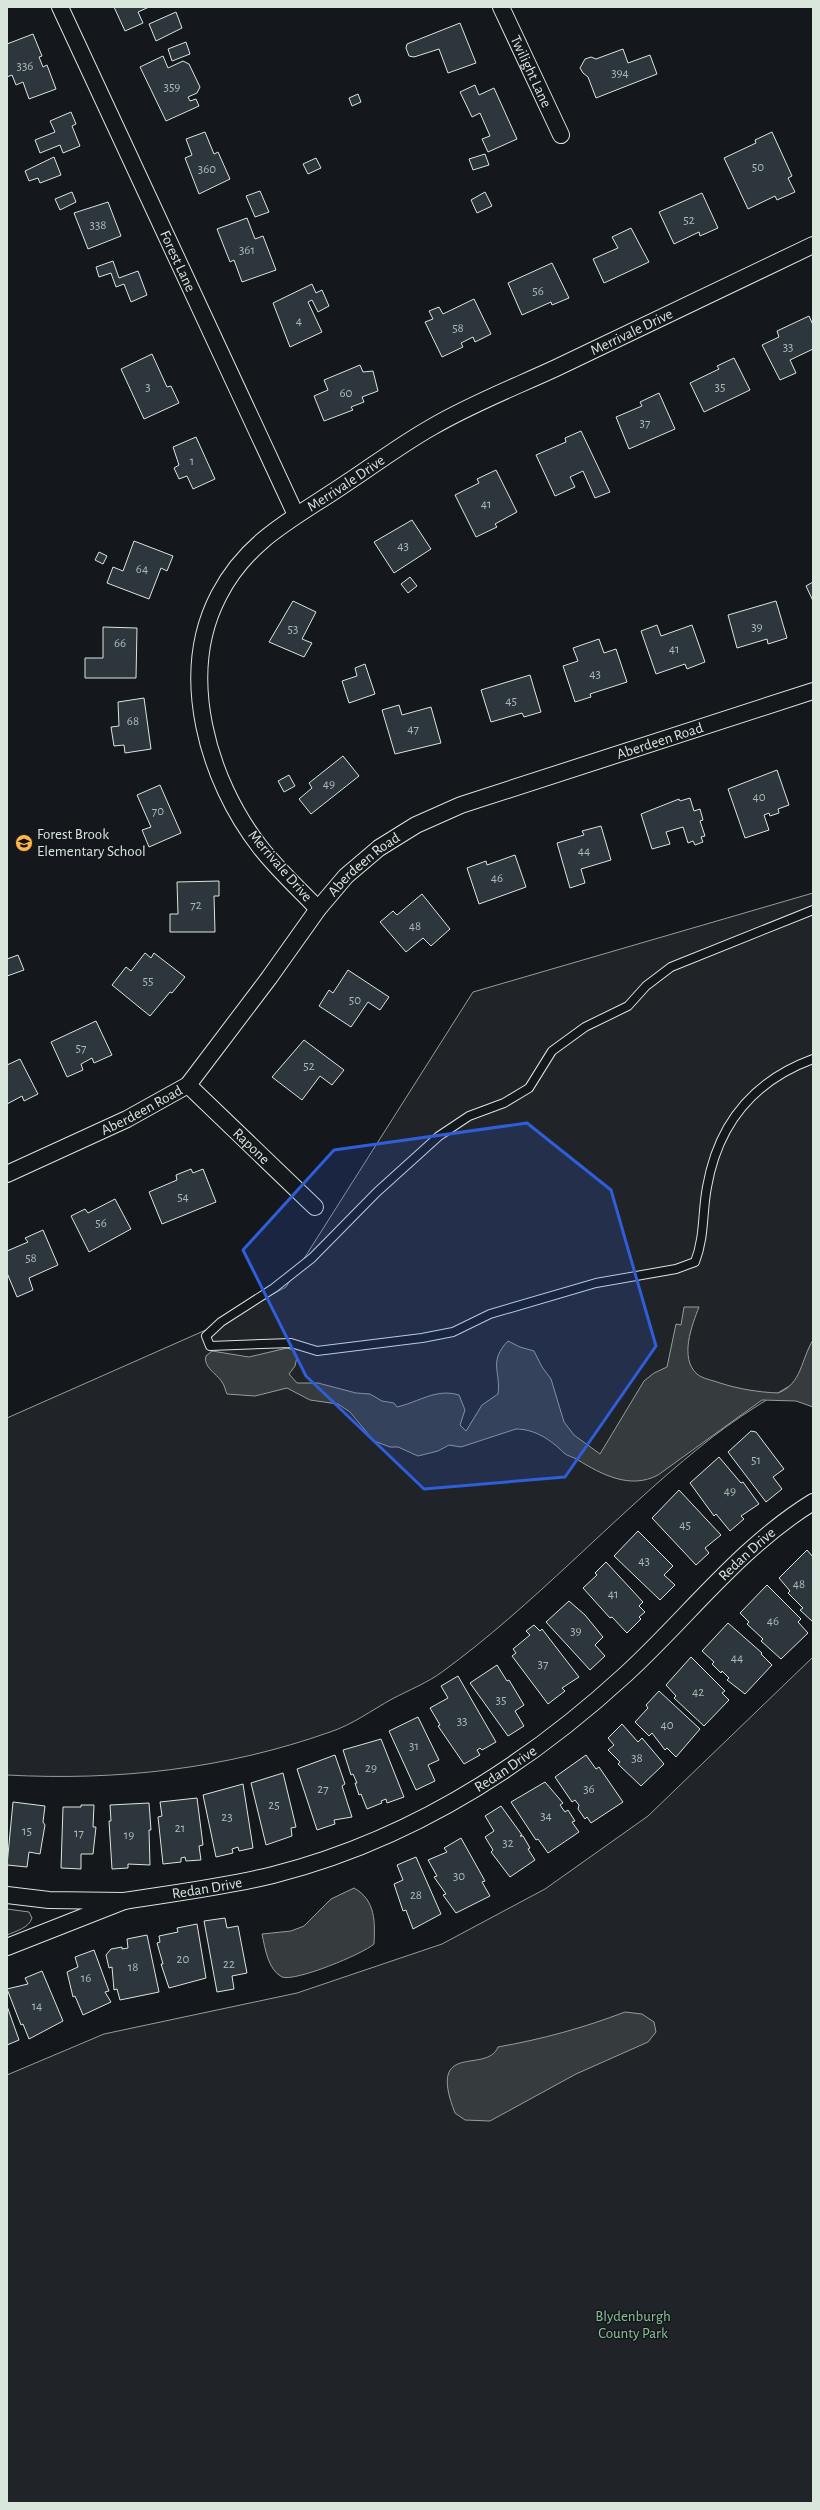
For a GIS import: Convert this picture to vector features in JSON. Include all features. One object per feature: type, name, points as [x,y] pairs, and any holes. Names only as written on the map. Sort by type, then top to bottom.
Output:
[{"type":"street","name":"Forest Lane","points":[[60,7],[296,515]]},
{"type":"street","name":"Twilight Lane","points":[[501,7],[561,136]]},
{"type":"street","name":"Merrivale Drive","points":[[318,909],[261,849],[237,814],[218,777],[208,744],[203,712],[200,676],[202,648],[208,621],[218,597],[231,574],[262,538],[432,426],[813,245]]},
{"type":"street","name":"Aberdeen Road","points":[[7,1174],[127,1119],[188,1084],[269,978],[318,909],[346,876],[379,848],[416,825],[448,810],[813,691]]},
{"type":"street","name":"Rapone","points":[[188,1084],[315,1207]]},
{"type":"street","name":"Redan Drive","points":[[7,1895],[49,1900],[124,1901],[275,1874],[329,1857],[435,1812],[525,1758],[592,1705],[629,1672],[713,1585],[756,1546],[813,1502]]},
{"type":"street","name":"Redan Drive","points":[[7,1947],[124,1901]]},
{"type":"lane","points":[[813,910],[671,967],[646,986],[628,1006],[585,1027],[552,1051],[528,1088],[504,1102],[469,1116],[439,1136],[362,1206],[312,1258],[274,1288],[221,1322],[206,1336],[210,1346],[290,1343],[317,1351],[422,1338],[453,1332],[490,1314],[596,1283],[676,1268],[695,1262],[702,1245],[707,1187],[717,1146],[734,1117],[759,1088],[798,1065],[813,1059]]},
{"type":"highlighted area","points":[[527,1123],[611,1190],[656,1346],[565,1477],[424,1489],[306,1376],[243,1250],[334,1150]]},
{"type":"green space","points":[[813,893],[813,1372],[769,1398],[713,1436],[635,1503],[509,1619],[442,1672],[430,1680],[338,1729],[291,1745],[251,1755],[171,1770],[89,1776],[7,1775],[7,1418],[208,1329],[286,1287],[473,992]]},
{"type":"green space","name":"Blydenburgh County Park","points":[[813,1657],[813,2503],[7,2503],[7,2075],[104,2034],[297,1993],[442,1944],[545,1889],[648,1816]]},
{"type":"green space","points":[[7,1909],[29,1912],[32,1918],[25,1927],[7,1935]]},
{"type":"shaded area","points":[[684,1307],[699,1307],[693,1323],[689,1341],[688,1351],[692,1367],[697,1374],[702,1377],[734,1387],[778,1393],[786,1389],[792,1384],[800,1370],[813,1340],[813,1407],[796,1401],[762,1400],[658,1475],[637,1481],[626,1481],[606,1475],[565,1454],[542,1436],[523,1429],[516,1429],[461,1447],[449,1445],[438,1451],[418,1456],[398,1447],[390,1447],[374,1441],[350,1412],[338,1404],[310,1400],[287,1388],[255,1396],[227,1394],[223,1384],[206,1363],[206,1356],[212,1351],[249,1357],[287,1348],[293,1350],[297,1357],[295,1366],[289,1374],[297,1383],[318,1383],[356,1393],[370,1394],[382,1401],[394,1403],[397,1407],[435,1394],[451,1393],[459,1395],[465,1410],[460,1425],[466,1431],[482,1405],[498,1394],[498,1355],[508,1341],[520,1347],[534,1351],[542,1367],[551,1379],[564,1422],[574,1435],[600,1454],[644,1381],[654,1373],[667,1367],[676,1324],[681,1325]]},
{"type":"shaded area","points":[[354,1888],[367,1899],[373,1913],[374,1944],[357,1954],[314,1971],[289,1977],[282,1977],[277,1974],[270,1964],[262,1934],[291,1931],[304,1926],[331,1899]]},
{"type":"shaded area","points":[[625,2012],[642,2014],[654,2022],[656,2032],[648,2042],[576,2074],[490,2121],[465,2120],[455,2113],[448,2090],[448,2075],[453,2067],[492,2055],[498,2047],[563,2032]]},
{"type":"building","points":[[114,7],[149,7],[138,12],[143,23],[125,31]]},
{"type":"building","points":[[176,12],[182,28],[156,41],[149,24]]},
{"type":"building","points":[[460,23],[476,63],[448,73],[439,49],[414,57],[409,56],[406,48],[407,44]]},
{"type":"building","points":[[33,34],[42,56],[39,57],[43,67],[47,65],[56,89],[29,99],[23,82],[16,85],[12,75],[7,77],[7,44]]},
{"type":"building","points":[[186,42],[190,54],[172,61],[168,49]]},
{"type":"building","points":[[623,49],[628,63],[650,55],[657,74],[596,98],[588,77],[580,68],[585,59],[591,57],[596,59]]},
{"type":"building","points":[[163,56],[168,68],[183,61],[189,64],[200,87],[197,93],[188,97],[190,101],[196,99],[199,106],[166,121],[140,67]]},
{"type":"building","points":[[475,85],[479,95],[494,88],[517,139],[488,152],[482,139],[490,136],[480,113],[472,117],[460,92]]},
{"type":"building","points":[[358,94],[361,102],[352,106],[349,98]]},
{"type":"building","points":[[71,112],[76,124],[72,126],[80,146],[63,153],[60,145],[40,153],[35,140],[55,132],[50,121]]},
{"type":"building","points":[[205,132],[214,154],[218,152],[230,179],[199,194],[185,158],[192,155],[186,139]]},
{"type":"building","points":[[772,132],[792,176],[788,178],[795,192],[777,200],[775,196],[748,209],[724,158],[756,143],[755,140]]},
{"type":"building","points":[[485,154],[489,165],[473,170],[469,159]]},
{"type":"building","points":[[54,157],[61,175],[40,183],[38,178],[29,181],[25,171]]},
{"type":"building","points":[[316,158],[321,168],[308,174],[303,164]]},
{"type":"building","points":[[260,191],[269,212],[255,217],[246,196]]},
{"type":"building","points":[[72,192],[76,202],[60,210],[55,199]]},
{"type":"building","points":[[485,192],[492,206],[477,213],[471,200]]},
{"type":"building","points":[[702,193],[718,228],[700,236],[699,232],[674,244],[659,212]]},
{"type":"building","points":[[108,202],[121,236],[88,249],[74,213]]},
{"type":"building","points":[[247,218],[255,239],[263,236],[276,270],[242,282],[234,260],[230,262],[217,229]]},
{"type":"building","points":[[631,228],[649,262],[604,283],[593,259],[618,248],[612,237]]},
{"type":"building","points":[[113,261],[119,278],[138,271],[147,295],[131,302],[124,284],[116,287],[111,273],[99,277],[96,267]]},
{"type":"building","points":[[552,263],[569,298],[552,305],[551,302],[522,315],[508,283]]},
{"type":"building","points":[[312,284],[316,293],[322,290],[329,306],[318,312],[312,300],[308,302],[322,332],[290,347],[273,303]]},
{"type":"building","points":[[474,299],[491,334],[475,342],[473,337],[461,343],[463,347],[442,357],[425,322],[433,319],[429,311],[439,307],[443,314]]},
{"type":"building","points":[[809,316],[813,325],[813,349],[790,360],[796,373],[780,380],[762,345],[779,337],[777,331]]},
{"type":"building","points":[[152,354],[167,387],[171,386],[179,403],[144,419],[121,369]]},
{"type":"building","points":[[734,358],[750,390],[704,412],[690,383],[719,369],[717,366]]},
{"type":"building","points":[[360,365],[363,372],[373,371],[378,391],[362,397],[364,402],[351,407],[353,410],[324,421],[314,396],[328,390],[324,380]]},
{"type":"building","points":[[659,393],[675,429],[629,449],[616,417],[642,406],[640,402]]},
{"type":"building","points":[[581,431],[610,492],[595,498],[583,471],[570,477],[575,487],[555,496],[536,455],[566,442],[565,438]]},
{"type":"building","points":[[196,437],[215,479],[193,489],[187,476],[179,479],[174,468],[179,465],[173,447]]},
{"type":"building","points":[[496,470],[517,512],[495,524],[497,527],[476,537],[455,495],[479,483],[477,479]]},
{"type":"building","points":[[412,520],[431,549],[394,573],[374,542]]},
{"type":"building","points":[[134,541],[173,556],[167,571],[161,568],[149,599],[107,583],[113,567],[123,571]]},
{"type":"building","points":[[99,552],[107,556],[103,564],[95,560]]},
{"type":"building","points":[[410,577],[417,586],[408,593],[401,584]]},
{"type":"building","points":[[813,582],[813,601],[806,586]]},
{"type":"building","points":[[293,601],[316,612],[302,639],[312,643],[304,657],[269,642]]},
{"type":"building","points":[[776,601],[787,638],[768,644],[767,639],[737,648],[728,615]]},
{"type":"building","points":[[657,625],[661,636],[692,625],[705,662],[687,669],[685,664],[656,674],[641,631]]},
{"type":"building","points":[[103,627],[137,628],[136,678],[85,678],[85,658],[103,658]]},
{"type":"building","points":[[599,639],[604,653],[616,649],[627,682],[590,694],[591,697],[575,702],[563,666],[578,661],[573,648]]},
{"type":"building","points":[[365,664],[375,694],[349,703],[342,681],[357,676],[355,668]]},
{"type":"building","points":[[530,675],[541,712],[524,717],[522,713],[491,722],[481,690]]},
{"type":"building","points":[[144,698],[151,749],[125,753],[124,745],[114,746],[111,727],[119,726],[118,702]]},
{"type":"building","points":[[399,705],[402,715],[431,707],[441,743],[395,754],[382,710]]},
{"type":"building","points":[[343,756],[359,776],[311,814],[299,799],[312,788],[309,783]]},
{"type":"building","points":[[777,770],[789,805],[778,809],[779,813],[770,816],[769,813],[764,815],[769,830],[745,838],[728,789]]},
{"type":"building","points":[[289,775],[295,786],[284,792],[278,781]]},
{"type":"building","points":[[160,785],[181,833],[149,847],[142,830],[151,827],[137,795]]},
{"type":"building","points":[[690,798],[694,811],[700,809],[703,820],[700,821],[705,836],[701,837],[703,842],[695,845],[693,841],[688,843],[683,827],[666,832],[670,844],[652,849],[641,814],[679,799],[680,801]]},
{"type":"building","points":[[601,826],[611,860],[581,869],[585,883],[570,888],[557,843],[584,835],[582,831]]},
{"type":"building","points":[[515,855],[526,887],[479,904],[467,868],[486,861],[487,865]]},
{"type":"building","points":[[219,881],[219,896],[214,896],[215,932],[170,932],[170,914],[178,914],[177,882]]},
{"type":"building","points":[[422,894],[450,929],[431,946],[423,938],[406,952],[380,922],[393,911],[397,915]]},
{"type":"building","points":[[145,953],[151,958],[154,953],[185,977],[150,1016],[112,985],[126,967],[131,971]]},
{"type":"building","points":[[18,955],[24,970],[7,976],[7,959]]},
{"type":"building","points":[[348,970],[389,997],[380,1010],[368,1002],[351,1027],[319,1006],[329,990],[333,993]]},
{"type":"building","points":[[96,1021],[112,1055],[94,1063],[92,1058],[81,1064],[83,1070],[67,1077],[51,1042]]},
{"type":"building","points":[[304,1040],[344,1070],[332,1085],[320,1076],[302,1100],[272,1077]]},
{"type":"building","points":[[20,1059],[38,1094],[24,1101],[22,1096],[7,1104],[7,1065]]},
{"type":"building","points":[[191,1169],[193,1173],[203,1169],[216,1202],[162,1224],[149,1192],[177,1180],[176,1175]]},
{"type":"building","points":[[115,1199],[131,1229],[89,1252],[71,1216],[85,1209],[88,1213]]},
{"type":"building","points":[[43,1230],[58,1265],[29,1278],[33,1290],[17,1297],[7,1273],[7,1251],[28,1242],[25,1238]]},
{"type":"building","points":[[751,1431],[756,1432],[784,1469],[773,1477],[782,1489],[766,1502],[728,1452]]},
{"type":"building","points":[[719,1457],[741,1483],[743,1482],[759,1504],[741,1516],[744,1519],[730,1531],[716,1514],[714,1516],[690,1483]]},
{"type":"building","points":[[679,1490],[721,1535],[705,1548],[709,1553],[696,1565],[652,1518]]},
{"type":"building","points":[[638,1531],[673,1566],[664,1575],[675,1585],[660,1600],[614,1556]]},
{"type":"building","points":[[807,1550],[813,1557],[813,1622],[800,1610],[803,1608],[788,1593],[790,1591],[779,1578]]},
{"type":"building","points":[[606,1562],[643,1602],[639,1606],[645,1612],[639,1617],[641,1619],[627,1633],[612,1617],[610,1618],[583,1588],[597,1575],[595,1573]]},
{"type":"building","points":[[767,1585],[801,1619],[798,1622],[808,1633],[781,1659],[761,1641],[763,1639],[747,1624],[749,1622],[740,1613]]},
{"type":"building","points":[[569,1601],[585,1615],[603,1637],[595,1645],[605,1656],[590,1670],[546,1622]]},
{"type":"building","points":[[728,1623],[762,1653],[761,1654],[772,1665],[745,1694],[727,1680],[729,1678],[722,1671],[721,1673],[712,1664],[714,1662],[702,1651]]},
{"type":"building","points":[[534,1625],[540,1631],[542,1629],[579,1677],[562,1688],[565,1691],[548,1704],[512,1656],[516,1653],[513,1649],[530,1635],[526,1631]]},
{"type":"building","points":[[691,1657],[725,1691],[722,1693],[729,1700],[704,1726],[674,1698],[676,1696],[666,1685]]},
{"type":"building","points":[[497,1665],[507,1681],[509,1680],[524,1705],[515,1711],[524,1726],[508,1736],[470,1683]]},
{"type":"building","points":[[458,1676],[496,1742],[482,1750],[480,1748],[477,1750],[480,1755],[464,1764],[438,1726],[440,1725],[430,1708],[448,1698],[441,1686]]},
{"type":"building","points":[[659,1691],[700,1729],[676,1757],[667,1748],[665,1750],[652,1733],[649,1736],[635,1722],[648,1708],[646,1705]]},
{"type":"building","points":[[418,1717],[439,1760],[428,1765],[435,1781],[416,1790],[389,1731]]},
{"type":"building","points":[[622,1724],[638,1742],[642,1738],[664,1764],[641,1786],[618,1764],[620,1762],[608,1750],[614,1745],[608,1738]]},
{"type":"building","points":[[381,1739],[404,1797],[387,1803],[386,1799],[381,1801],[382,1803],[367,1809],[361,1794],[359,1795],[355,1783],[357,1783],[353,1774],[351,1775],[343,1750]]},
{"type":"building","points":[[335,1755],[345,1784],[342,1786],[352,1817],[334,1820],[335,1824],[317,1830],[297,1769]]},
{"type":"building","points":[[586,1755],[596,1769],[599,1767],[623,1802],[591,1823],[587,1817],[585,1819],[578,1809],[579,1805],[575,1800],[572,1802],[555,1777]]},
{"type":"building","points":[[283,1773],[296,1827],[291,1828],[292,1836],[266,1845],[251,1783]]},
{"type":"building","points":[[545,1782],[563,1803],[560,1805],[565,1812],[568,1810],[575,1821],[572,1822],[579,1832],[548,1853],[538,1839],[536,1840],[511,1802]]},
{"type":"building","points":[[243,1784],[253,1848],[239,1851],[238,1847],[232,1849],[233,1853],[216,1857],[203,1795]]},
{"type":"building","points":[[197,1798],[203,1845],[199,1846],[201,1860],[186,1861],[185,1857],[181,1858],[181,1862],[163,1864],[158,1817],[162,1816],[160,1802]]},
{"type":"building","points":[[13,1802],[45,1806],[43,1822],[45,1825],[40,1854],[29,1852],[27,1867],[7,1865]]},
{"type":"building","points":[[149,1803],[151,1830],[149,1830],[150,1865],[128,1864],[128,1868],[112,1869],[109,1821],[111,1821],[110,1805]]},
{"type":"building","points":[[81,1805],[94,1805],[93,1827],[96,1827],[93,1854],[81,1854],[81,1869],[61,1868],[63,1807],[81,1807]]},
{"type":"building","points":[[501,1806],[522,1835],[520,1836],[523,1836],[530,1848],[528,1849],[535,1860],[510,1877],[491,1852],[493,1850],[485,1837],[494,1831],[485,1816]]},
{"type":"building","points":[[461,1838],[485,1881],[482,1882],[490,1896],[456,1913],[443,1895],[446,1894],[434,1877],[437,1876],[428,1860],[447,1852],[444,1848]]},
{"type":"building","points":[[416,1857],[441,1914],[413,1929],[406,1910],[403,1911],[394,1884],[403,1880],[397,1865]]},
{"type":"building","points":[[225,1918],[227,1928],[238,1926],[247,1973],[232,1976],[234,1989],[217,1992],[204,1921]]},
{"type":"building","points":[[197,1924],[206,1978],[169,1988],[161,1964],[163,1964],[157,1943],[160,1942],[159,1936],[178,1932],[177,1928]]},
{"type":"building","points":[[147,1935],[159,1992],[120,2000],[117,1989],[114,1990],[112,1967],[109,1968],[106,1955],[111,1949],[122,1947],[122,1949],[128,1948],[127,1939]]},
{"type":"building","points":[[94,1950],[109,1991],[105,1992],[111,2002],[83,2015],[75,1996],[73,1997],[67,1972],[78,1967],[75,1957]]},
{"type":"building","points":[[42,1971],[63,2021],[29,2039],[23,2024],[21,2025],[7,1989],[28,1984],[25,1978]]},
{"type":"building","points":[[7,2006],[19,2040],[7,2045]]},
{"type":"place","name":"Forest Brook Elementary School","points":[[24,843]]}]
